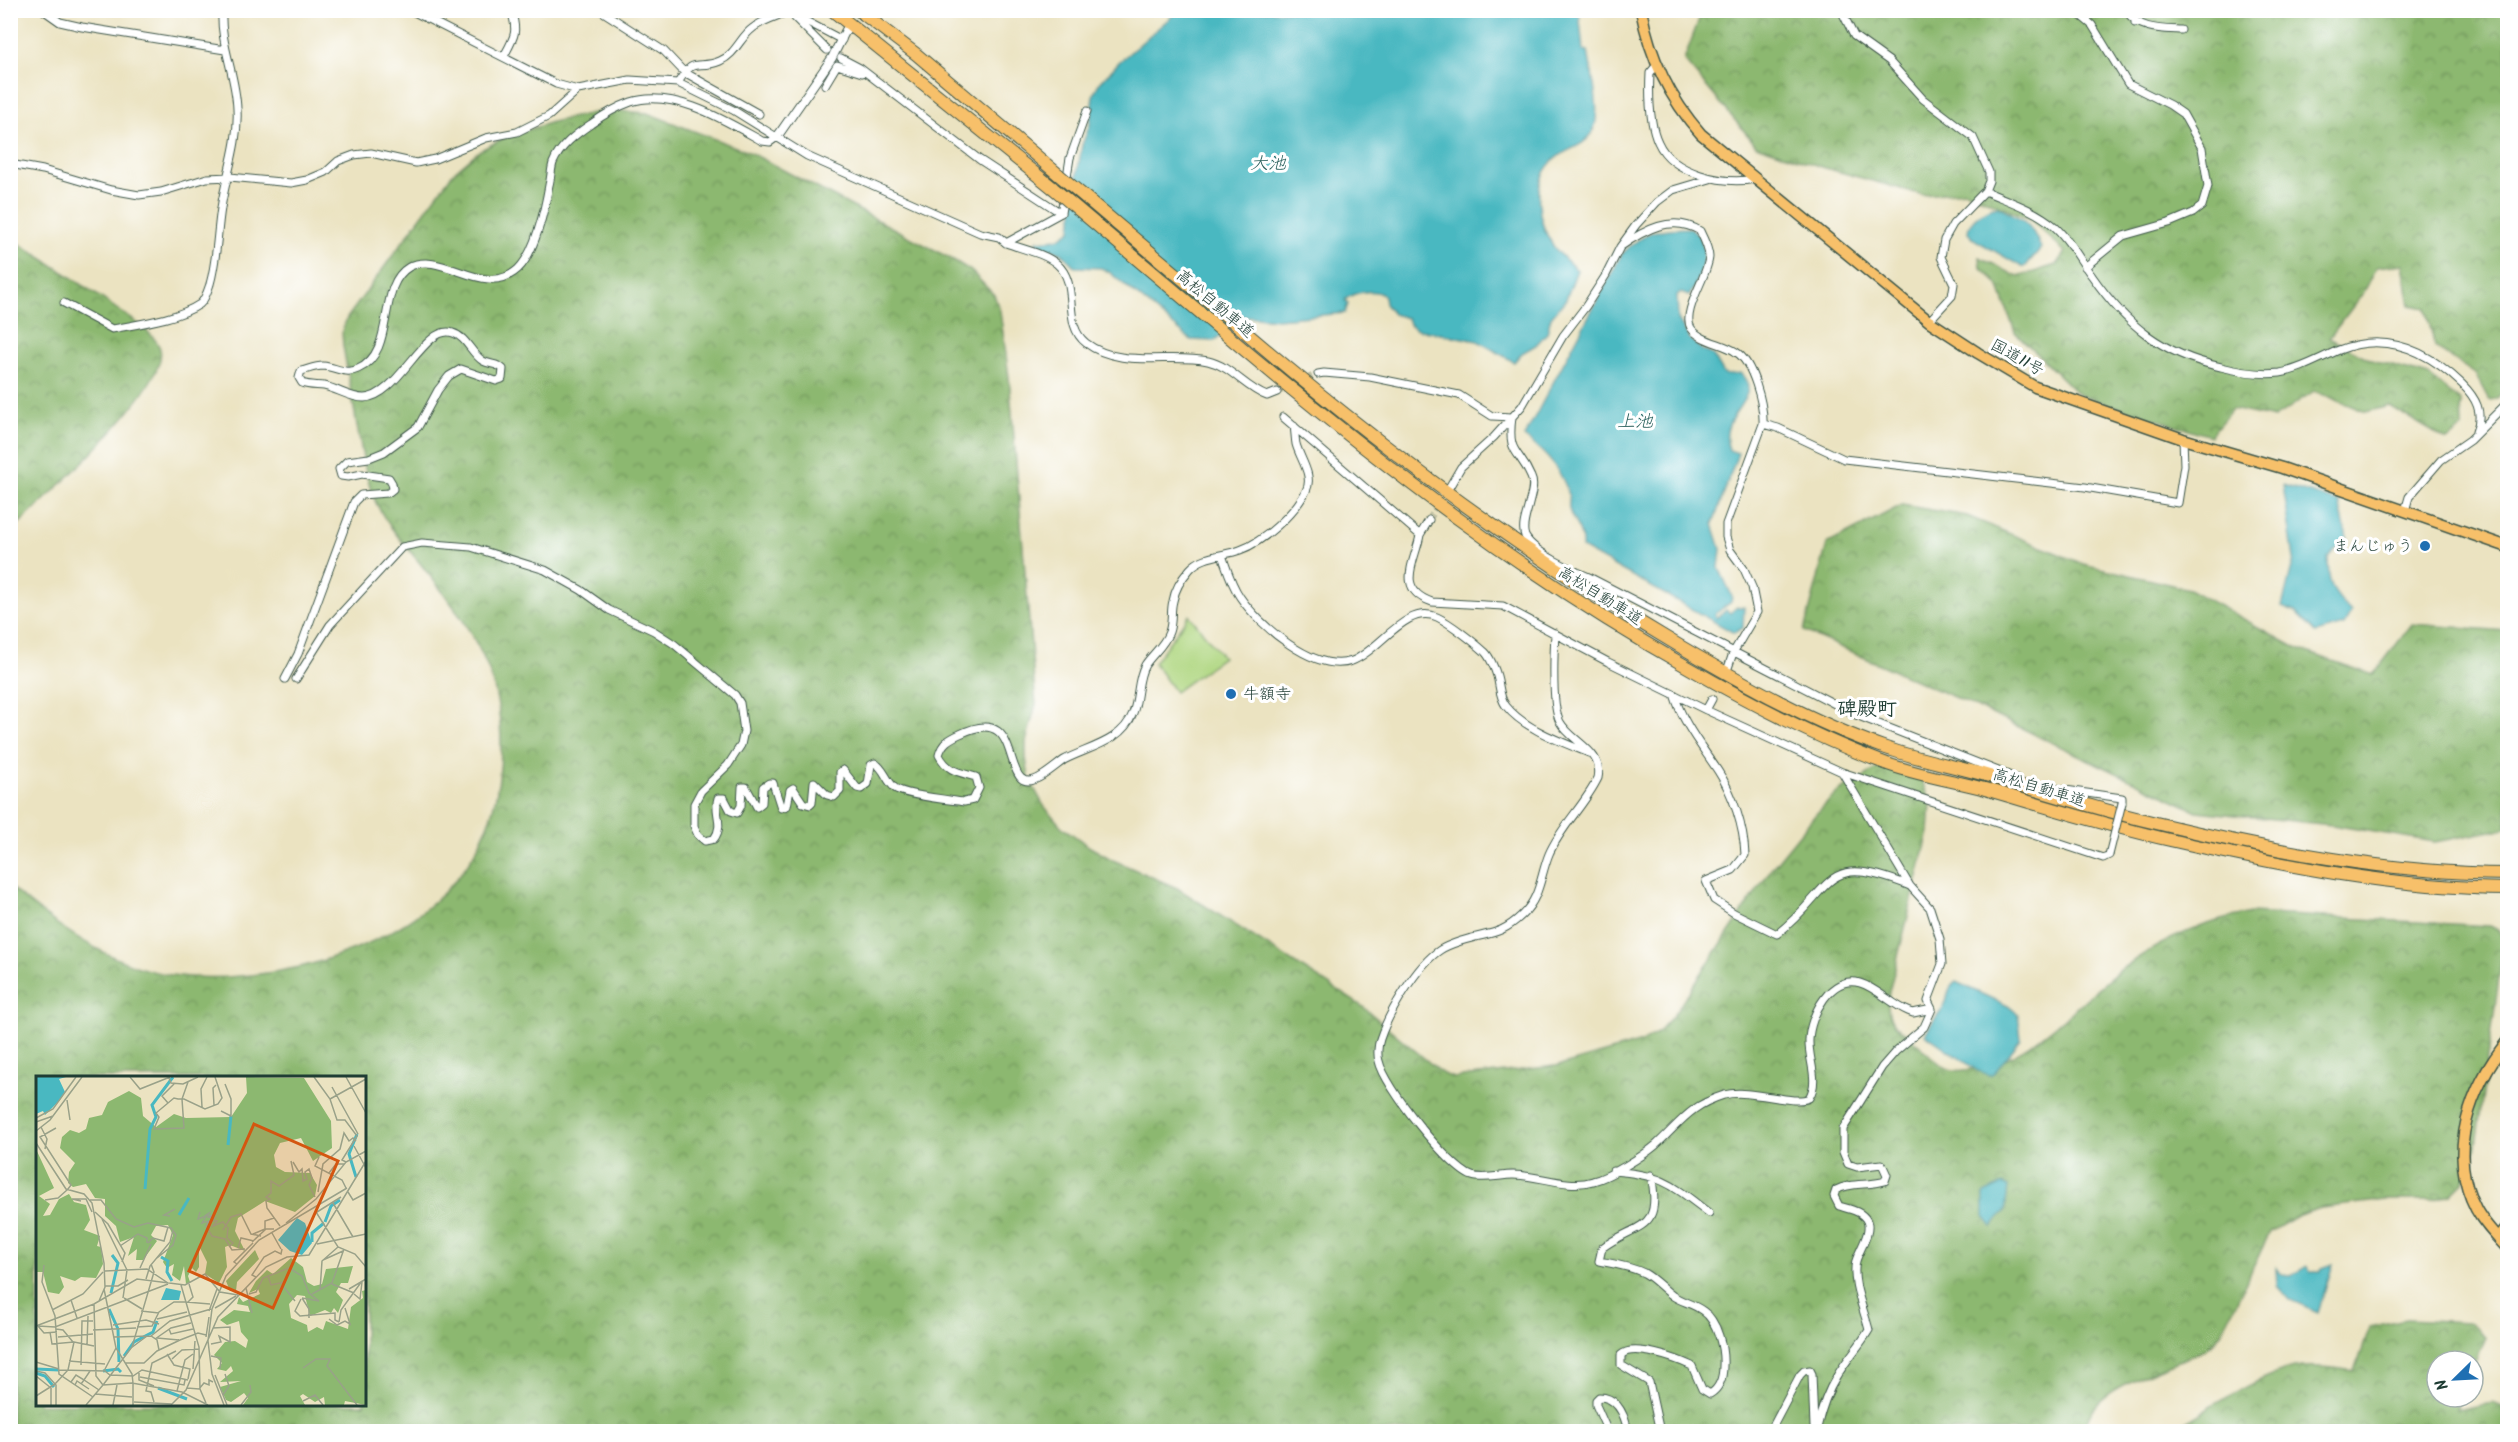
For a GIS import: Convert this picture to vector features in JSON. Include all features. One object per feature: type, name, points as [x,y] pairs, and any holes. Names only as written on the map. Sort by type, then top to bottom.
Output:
[{"type":"highway","name":"高松自動車道","points":[[832,10],[1053,188],[1377,459],[1500,550],[1556,588],[1641,641],[1751,703],[1808,731],[1885,764],[1982,788],[2104,825],[2233,855],[2363,878],[2508,889]]},
{"type":"highway","name":"高松自動車道","points":[[858,10],[916,54],[1384,447],[1571,581],[1690,652],[1814,718],[1887,749],[2108,812],[2246,845],[2370,865],[2508,874]]},
{"type":"main road","name":"国道11号","points":[[1641,10],[1656,66],[1687,118],[1701,134],[1929,321],[2035,387],[2183,439],[2282,468],[2508,547]]},
{"type":"main road","points":[[2508,1041],[2480,1080],[2464,1124],[2462,1143],[2462,1162],[2469,1195],[2482,1219],[2508,1249]]},
{"type":"main road","points":[[2498,1238],[2508,1226]]},
{"type":"street","points":[[43,10],[60,22],[82,27],[225,50]]},
{"type":"street","points":[[64,303],[112,329],[180,313],[201,303],[210,282],[236,135],[237,108],[234,82],[225,50],[222,10]]},
{"type":"street","points":[[410,10],[556,84],[578,90],[630,80],[678,83],[733,110],[807,156],[980,233],[999,237],[1006,243],[1058,265],[1070,286],[1076,333],[1085,343],[1096,349],[1112,356],[1205,360],[1228,369],[1259,393],[1267,396],[1277,392]]},
{"type":"street","points":[[504,56],[514,37],[516,27],[511,10]]},
{"type":"street","points":[[600,10],[664,51],[684,72],[759,114]]},
{"type":"street","points":[[1841,10],[1854,36],[1889,61],[1923,99],[1973,137],[1989,172],[1985,191],[1953,224],[1944,240],[1941,257],[1954,284],[1952,296],[1929,321]]},
{"type":"street","points":[[2073,10],[2092,25],[2128,84],[2183,114],[2202,148],[2208,186],[2202,206],[2193,213],[2169,223],[2132,232],[2103,250],[2085,267]]},
{"type":"street","points":[[2126,10],[2135,23],[2162,29],[2181,30]]},
{"type":"street","points":[[2135,10],[2135,23]]},
{"type":"street","points":[[788,12],[827,50]]},
{"type":"street","points":[[678,83],[684,72],[691,66],[721,60],[735,49],[754,26],[788,12],[842,40]]},
{"type":"street","points":[[285,679],[298,654],[354,502],[361,495],[388,493],[393,489],[389,478],[362,474],[341,476],[339,469],[347,461],[369,458],[384,452],[418,427],[429,402],[449,376],[460,369],[496,381],[502,379],[504,374],[503,369],[498,365],[485,363],[459,335],[450,332],[438,334],[397,379],[379,394],[365,398],[302,383],[299,378],[302,371],[325,366],[341,372],[358,370],[368,362],[379,348],[392,294],[398,279],[409,267],[422,263],[438,265],[481,279],[496,279],[519,268],[526,258],[539,227],[554,162],[571,138],[595,121],[631,102],[661,100],[700,108],[762,141],[770,142],[777,137],[813,87],[846,30]]},
{"type":"street","points":[[841,58],[865,72],[980,160],[1061,213]]},
{"type":"street","points":[[825,85],[837,65],[865,72]]},
{"type":"street","points":[[1656,66],[1650,73],[1650,81],[1654,130],[1662,150],[1674,161],[1710,179],[1732,181],[1755,179]]},
{"type":"street","points":[[10,164],[43,170],[111,190],[139,195],[161,192],[207,178],[228,177],[291,183],[326,172],[338,161],[362,154],[371,153],[416,163],[435,159],[486,138],[517,132],[549,116],[578,90]]},
{"type":"street","points":[[1061,213],[1070,158],[1087,111]]},
{"type":"street","points":[[1447,491],[1461,467],[1494,437],[1533,389],[1563,336],[1606,275],[1620,247],[1657,202],[1673,190],[1710,179]]},
{"type":"street","points":[[1985,191],[2035,213],[2053,225],[2068,240],[2110,303],[2146,336],[2162,347],[2221,368],[2256,373],[2278,373],[2343,349],[2379,343],[2401,346],[2421,352],[2445,368],[2472,394],[2480,415],[2476,432]]},
{"type":"street","points":[[1006,243],[1061,213]]},
{"type":"street","points":[[1620,247],[1644,231],[1660,225],[1689,224],[1700,231],[1709,258],[1690,310],[1691,328],[1699,335],[1737,352],[1745,361],[1759,394],[1763,424],[1726,524],[1725,537],[1752,587],[1756,612],[1733,653],[1728,668]]},
{"type":"street","points":[[1318,374],[1370,377],[1459,395],[1492,416],[1512,417]]},
{"type":"street","points":[[2405,511],[2409,497],[2441,460],[2470,440],[2508,402]]},
{"type":"street","points":[[1283,417],[1420,535]]},
{"type":"street","points":[[1429,520],[1420,535],[1409,572],[1411,583],[1423,598],[1432,602],[1503,606],[1608,662],[1706,710],[1842,772],[2103,858],[2109,855],[2122,798],[2043,787],[2003,774],[1856,715],[1591,578],[1567,568],[1534,546],[1525,536],[1524,528],[1533,485],[1531,476],[1512,447],[1510,436],[1512,417]]},
{"type":"street","points":[[1763,424],[1778,428],[1844,459],[2073,485],[2178,503],[2184,465],[2183,439]]},
{"type":"street","points":[[296,679],[330,625],[402,547],[422,543],[471,547],[545,570],[581,590],[609,610],[654,631],[674,644],[735,695],[740,703],[744,731],[741,745],[728,765],[702,791],[694,804],[694,826],[698,835],[705,841],[711,842],[720,827],[716,800],[724,798],[731,811],[737,813],[741,806],[742,787],[746,787],[757,807],[762,803],[763,787],[769,783],[775,786],[781,808],[787,806],[790,789],[793,788],[796,789],[803,803],[810,805],[814,782],[827,795],[834,797],[840,791],[840,771],[843,770],[857,788],[861,789],[868,784],[871,765],[874,763],[884,771],[891,785],[900,792],[964,802],[973,800],[979,788],[976,777],[953,771],[945,766],[939,755],[948,740],[968,730],[980,726],[995,728],[1002,733],[1018,776],[1032,781],[1064,761],[1113,738],[1125,727],[1133,714],[1145,665],[1162,646],[1169,633],[1173,618],[1172,602],[1181,580],[1192,566],[1214,556],[1254,545],[1300,502],[1308,489],[1306,469],[1296,444],[1294,426]]},
{"type":"street","points":[[1222,555],[1240,597],[1264,625],[1299,650],[1325,661],[1340,663],[1352,661],[1365,654],[1406,620],[1427,614],[1438,618],[1487,653],[1497,675],[1500,692],[1506,706],[1549,737],[1593,754]]},
{"type":"street","points":[[1555,633],[1554,674],[1558,718],[1566,730],[1593,754],[1598,764],[1598,778],[1549,854],[1535,900],[1507,928],[1489,936],[1464,940],[1430,958],[1419,970],[1387,1022],[1379,1041],[1379,1061],[1394,1091],[1430,1138],[1460,1169],[1472,1176],[1515,1175],[1583,1183],[1603,1178],[1654,1146],[1685,1114],[1718,1098],[1743,1093],[1797,1101],[1809,1098],[1814,1090],[1809,1037],[1822,1004],[1833,988],[1842,982],[1857,982],[1866,985],[1908,1011],[1932,1009]]},
{"type":"street","points":[[1674,694],[1688,727],[1719,772],[1736,812],[1744,846],[1745,855],[1733,870],[1706,881],[1714,900],[1777,934],[1801,914],[1824,884],[1845,872],[1862,871],[1881,874],[1910,886]]},
{"type":"street","points":[[1706,710],[1712,699]]},
{"type":"street","points":[[1842,772],[1910,886],[1930,908],[1940,939],[1941,971],[1928,1001],[1932,1009]]},
{"type":"street","points":[[1770,1431],[1800,1375],[1807,1370],[1810,1370],[1812,1374],[1814,1427],[1817,1428],[1823,1406],[1837,1375],[1855,1353],[1869,1330],[1856,1282],[1856,1263],[1867,1232],[1868,1222],[1863,1215],[1839,1206],[1834,1196],[1836,1190],[1841,1187],[1885,1181],[1887,1175],[1882,1164],[1857,1167],[1848,1164],[1843,1152],[1843,1129],[1882,1067],[1896,1051],[1924,1027],[1932,1009]]},
{"type":"street","points":[[1613,1171],[1651,1175],[1669,1183],[1709,1213]]},
{"type":"street","points":[[1651,1175],[1655,1205],[1649,1218],[1637,1230],[1602,1248],[1599,1261],[1624,1265],[1645,1273],[1674,1297],[1702,1310],[1709,1316],[1720,1341],[1723,1360],[1723,1375],[1715,1392],[1710,1394],[1702,1389],[1692,1366],[1681,1361],[1633,1350],[1620,1355],[1621,1365],[1649,1382],[1660,1431]]},
{"type":"street","points":[[1608,1431],[1596,1405],[1599,1397],[1609,1398],[1620,1408],[1628,1431]]},
{"type":"green space","points":[[1702,11],[2507,11],[2507,388],[2496,399],[2489,400],[2475,374],[2435,347],[2426,308],[2410,305],[2403,264],[2377,267],[2364,292],[2329,338],[2371,360],[2429,376],[2461,402],[2462,428],[2447,440],[2389,406],[2366,412],[2314,391],[2274,418],[2232,409],[2210,436],[2079,395],[2015,332],[1998,284],[1981,268],[1980,257],[2018,277],[2056,265],[2065,252],[2029,218],[1965,191],[1923,195],[1822,167],[1756,145],[1684,60]]},
{"type":"green space","points":[[606,110],[647,113],[751,153],[971,271],[994,295],[1000,311],[1009,377],[1036,704],[1026,742],[1026,757],[1029,779],[1044,806],[1061,826],[1090,847],[1113,860],[1177,888],[1362,1006],[1443,1074],[1454,1078],[1563,1065],[1642,1042],[1657,1033],[1673,1016],[1772,868],[1816,814],[1838,792],[1885,764],[1920,776],[1931,803],[1929,832],[1889,992],[1889,1015],[1895,1025],[1944,1067],[1957,1071],[1971,1069],[1995,1063],[2017,1053],[2038,1040],[2114,975],[2146,952],[2189,931],[2235,916],[2251,913],[2490,926],[2502,934],[2504,942],[2473,1166],[2463,1182],[2451,1194],[2432,1200],[2386,1200],[2321,1208],[2299,1215],[2270,1232],[2221,1334],[2215,1341],[2194,1354],[2116,1389],[2100,1401],[2090,1415],[2086,1431],[11,1432],[10,887],[45,916],[85,942],[127,963],[149,970],[187,977],[268,973],[322,961],[357,948],[389,933],[417,915],[442,894],[463,871],[479,844],[491,815],[499,782],[501,735],[499,713],[489,671],[479,647],[464,622],[438,585],[391,528],[373,496],[363,459],[342,331],[347,318],[453,173],[479,151],[506,137],[552,122]]},
{"type":"green space","points":[[11,239],[145,329],[159,346],[159,363],[147,386],[102,443],[11,531]]},
{"type":"green space","points":[[1902,505],[1967,516],[2083,564],[2189,589],[2298,649],[2373,675],[2412,624],[2507,631],[2507,828],[2435,842],[2332,825],[2197,811],[1981,709],[1804,631],[1827,544]]},
{"type":"green space","points":[[1189,615],[1223,657],[1175,692],[1154,663]]},
{"type":"green space","points":[[2406,1319],[2468,1322],[2486,1337],[2481,1349],[2425,1349],[2425,1409],[2485,1409],[2485,1405],[2493,1403],[2507,1409],[2507,1431],[2171,1431],[2232,1395],[2280,1372],[2310,1367],[2355,1371],[2370,1327]]},
{"type":"water","name":"大池","points":[[1178,11],[1579,11],[1583,50],[1588,51],[1593,81],[1596,115],[1592,133],[1580,145],[1555,159],[1547,168],[1539,190],[1540,214],[1548,237],[1557,250],[1577,270],[1566,299],[1551,317],[1547,333],[1514,362],[1478,341],[1416,329],[1409,324],[1407,318],[1393,314],[1385,304],[1384,296],[1375,292],[1364,292],[1345,300],[1348,304],[1345,313],[1277,319],[1244,316],[1214,341],[1191,340],[1109,272],[1101,268],[1075,267],[1061,252],[1038,247],[1036,241],[1058,239],[1071,230],[1082,145],[1090,124],[1093,96],[1098,85],[1119,62]]},
{"type":"water","points":[[1998,206],[2025,222],[2041,248],[2025,267],[1972,238],[1968,232],[1971,223],[1978,215]]},
{"type":"water","name":"上池","points":[[1691,228],[1702,243],[1703,261],[1698,279],[1689,296],[1681,293],[1677,295],[1678,319],[1689,338],[1702,350],[1713,355],[1724,374],[1740,373],[1747,382],[1748,390],[1729,426],[1727,437],[1729,450],[1738,453],[1713,524],[1721,549],[1719,568],[1732,596],[1731,602],[1715,614],[1717,618],[1726,610],[1730,613],[1737,607],[1744,607],[1743,628],[1734,633],[1582,548],[1581,536],[1569,509],[1569,495],[1562,478],[1545,455],[1524,437],[1622,254],[1638,240],[1653,232]]},
{"type":"water","points":[[2283,485],[2339,502],[2347,538],[2328,557],[2328,567],[2332,588],[2351,612],[2344,625],[2316,633],[2295,612],[2282,607],[2294,559]]},
{"type":"water","points":[[1956,982],[2008,1006],[2018,1014],[2021,1039],[1990,1075],[1978,1071],[1925,1034],[1944,1006],[1950,988]]},
{"type":"water","points":[[2003,1184],[2008,1187],[2005,1211],[1992,1227],[1984,1217],[1984,1193]]},
{"type":"water","points":[[2333,1264],[2318,1312],[2290,1300],[2277,1285],[2276,1268],[2281,1275],[2291,1276],[2307,1266],[2310,1272],[2321,1272],[2322,1268]]},
{"type":"tunnel","points":[[1277,392],[1318,374]]},
{"type":"tunnel","points":[[1429,520],[1440,501]]},
{"type":"place","name":"まんじゅう","points":[[2425,546]]},
{"type":"place","name":"牛額寺","points":[[1231,694]]},
{"type":"district","name":"碑殿町","points":[[1867,710]]}]
